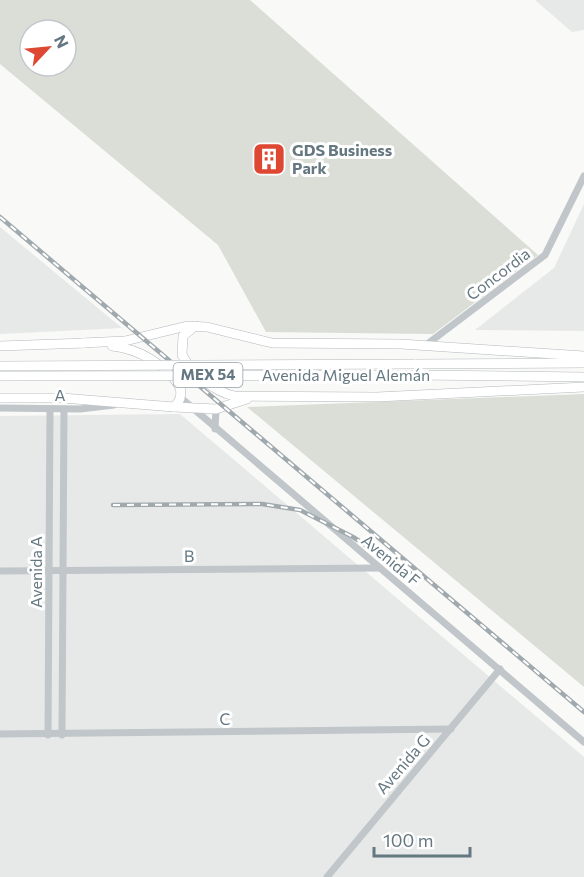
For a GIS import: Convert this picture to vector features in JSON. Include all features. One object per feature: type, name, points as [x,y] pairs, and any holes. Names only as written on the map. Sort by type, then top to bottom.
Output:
[{"type":"highway","points":[[195,326],[186,333],[181,342],[182,355],[189,366],[219,390],[250,398],[457,395],[584,387]]},
{"type":"highway","points":[[0,346],[125,341],[180,327],[195,326],[272,343],[426,345],[582,361]]},
{"type":"highway","points":[[82,343],[122,347],[144,354],[177,383],[182,393],[174,407]]},
{"type":"highway","name":"Avenida Miguel Alemán","points":[[0,366],[582,361]]},
{"type":"highway","name":"Avenida Miguel Alemán","points":[[0,376],[584,376]]},
{"type":"highway","points":[[0,398],[62,398],[216,409],[250,398]]},
{"type":"street","name":"Concordia","points":[[426,345],[545,255],[584,176]]},
{"type":"street","name":"Avenida F","points":[[181,398],[584,742]]},
{"type":"street","name":"A","points":[[0,408],[64,409],[121,404]]},
{"type":"street","name":"Avenida A","points":[[48,735],[50,409]]},
{"type":"street","name":"Avenida A","points":[[62,735],[64,409]]},
{"type":"street","points":[[215,429],[216,409]]},
{"type":"street","name":"B","points":[[0,571],[379,568]]},
{"type":"street","points":[[48,663],[63,662]]},
{"type":"street","name":"Avenida G","points":[[327,877],[500,669]]},
{"type":"street","name":"C","points":[[0,734],[451,729]]},
{"type":"shaded area","name":"GDS Business Park","points":[[0,0],[250,0],[538,255],[433,334],[266,332],[218,245],[0,64]]},
{"type":"shaded area","points":[[535,0],[584,0],[584,30],[572,32]]},
{"type":"shaded area","points":[[584,204],[584,331],[475,330],[554,268]]},
{"type":"shaded area","points":[[0,227],[122,328],[0,334]]},
{"type":"shaded area","points":[[584,394],[584,687],[247,407]]},
{"type":"shaded area","points":[[180,414],[584,757],[584,877],[0,877],[0,416]]},
{"type":"railway","points":[[0,217],[584,712]]},
{"type":"railway","points":[[113,505],[262,504],[300,510],[353,537],[410,573]]},
{"type":"place","name":"GDS Business Park","points":[[269,159]]}]
